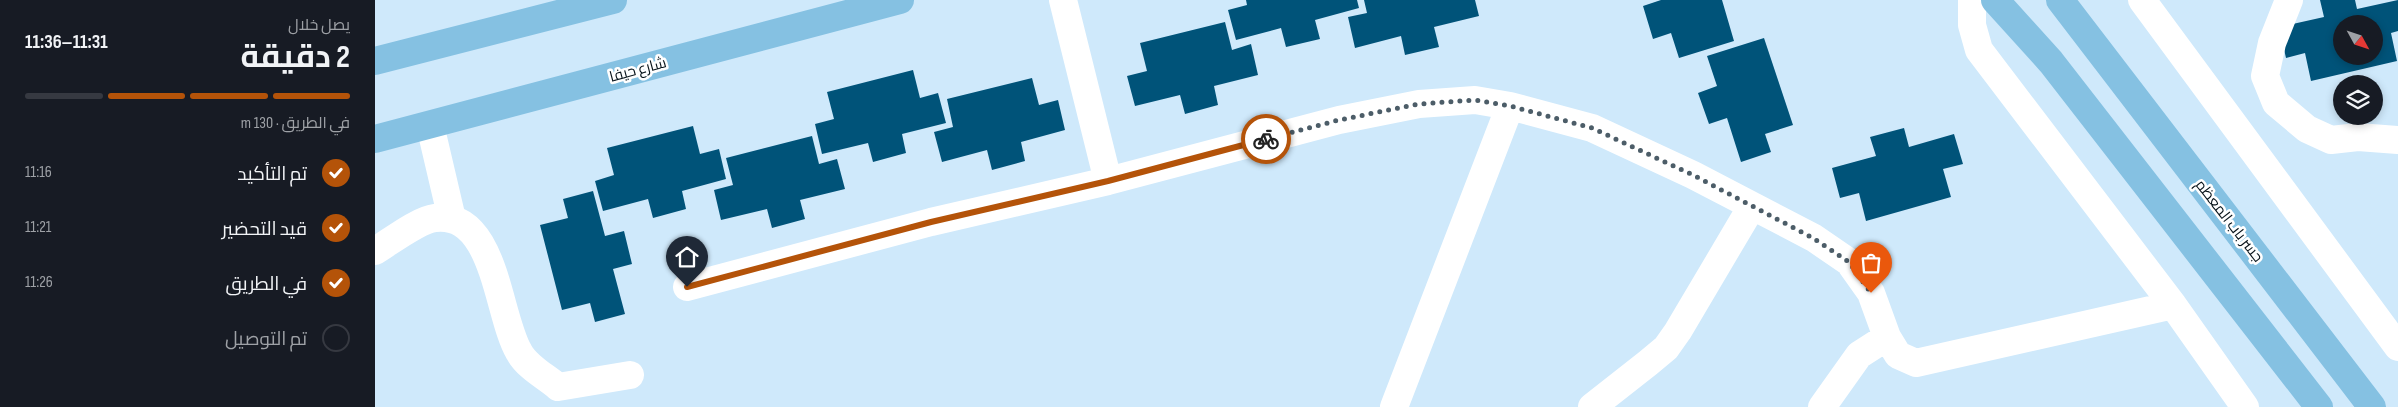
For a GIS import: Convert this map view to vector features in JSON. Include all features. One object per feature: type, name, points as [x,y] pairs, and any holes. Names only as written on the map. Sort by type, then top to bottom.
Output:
[{"type":"main road","points":[[375,61],[613,0]]},
{"type":"main road","name":"شارع حيفا","points":[[375,139],[900,0]]},
{"type":"main road","points":[[1995,0],[2051,62],[2319,407]]},
{"type":"main road","name":"جسر باب المعظم","points":[[2060,0],[2373,407]]},
{"type":"street","points":[[1063,0],[1108,181]]},
{"type":"street","points":[[1972,0],[1972,25],[1979,50],[2173,305],[2245,407]]},
{"type":"street","points":[[2142,0],[2398,347]]},
{"type":"street","points":[[2289,0],[2272,43],[2265,76],[2276,103],[2307,129],[2331,140],[2358,137],[2398,140]]},
{"type":"street","points":[[687,287],[931,222],[1108,181],[1339,120],[1419,104],[1475,100],[1510,106],[1592,128],[1693,175],[1813,238],[1849,262],[1871,293],[1887,337],[1898,355],[1916,363],[2173,305]]},
{"type":"street","points":[[1394,407],[1510,106]]},
{"type":"street","points":[[429,125],[452,219]]},
{"type":"street","points":[[1592,407],[1666,348],[1752,206]]},
{"type":"street","points":[[375,251],[415,226],[434,218],[452,219],[465,224],[482,246],[504,307],[512,339],[519,354],[558,397],[630,374]]},
{"type":"street","points":[[1822,407],[1859,355],[1887,337]]},
{"type":"building","points":[[1246,0],[1357,0],[1359,8],[1315,20],[1320,39],[1286,47],[1281,28],[1236,40],[1228,10],[1247,5]]},
{"type":"building","points":[[1364,0],[1475,0],[1479,16],[1434,27],[1439,47],[1405,55],[1401,36],[1355,48],[1348,17],[1367,13]]},
{"type":"building","points":[[1661,0],[1722,0],[1734,41],[1679,58],[1671,33],[1653,39],[1643,6]]},
{"type":"building","points":[[2320,0],[2355,0],[2357,9],[2398,0],[2398,31],[2391,33],[2397,61],[2383,64],[2383,15],[2333,15],[2333,65],[2380,65],[2311,81],[2305,53],[2286,58],[2279,27],[2324,17]]},
{"type":"building","points":[[1225,22],[1232,50],[1251,44],[1258,75],[1214,86],[1218,105],[1185,114],[1180,95],[1135,106],[1127,76],[1147,71],[1140,43]]},
{"type":"building","points":[[1764,38],[1793,125],[1765,134],[1771,152],[1741,162],[1727,118],[1709,124],[1698,93],[1717,86],[1707,56]]},
{"type":"building","points":[[913,70],[920,98],[938,93],[946,123],[902,134],[906,153],[873,162],[868,143],[822,154],[815,124],[834,119],[827,92]]},
{"type":"building","points":[[1032,78],[1039,105],[1058,100],[1065,130],[1021,142],[1025,161],[992,170],[987,150],[942,162],[934,132],[953,127],[947,99]]},
{"type":"building","points":[[693,126],[700,154],[719,149],[726,179],[682,191],[686,209],[653,218],[648,199],[603,211],[595,181],[614,175],[607,148]]},
{"type":"building","points":[[1904,128],[1909,147],[1954,134],[1963,164],[1943,169],[1951,197],[1866,221],[1859,193],[1840,198],[1832,168],[1876,156],[1870,137]]},
{"type":"building","points":[[812,136],[819,164],[837,159],[845,189],[800,200],[805,219],[772,228],[767,209],[721,220],[714,190],[733,185],[726,158]]},
{"type":"building","points":[[593,191],[605,236],[624,231],[632,264],[613,269],[625,314],[595,322],[590,303],[562,310],[540,225],[568,218],[563,199]]},
{"type":"way so far","points":[[1266,139],[1339,120],[1419,104],[1475,100],[1510,106],[1592,128],[1693,175],[1813,238],[1849,262],[1871,293]]},
{"type":"route","points":[[687,287],[931,222],[1108,181],[1266,139]]}]
